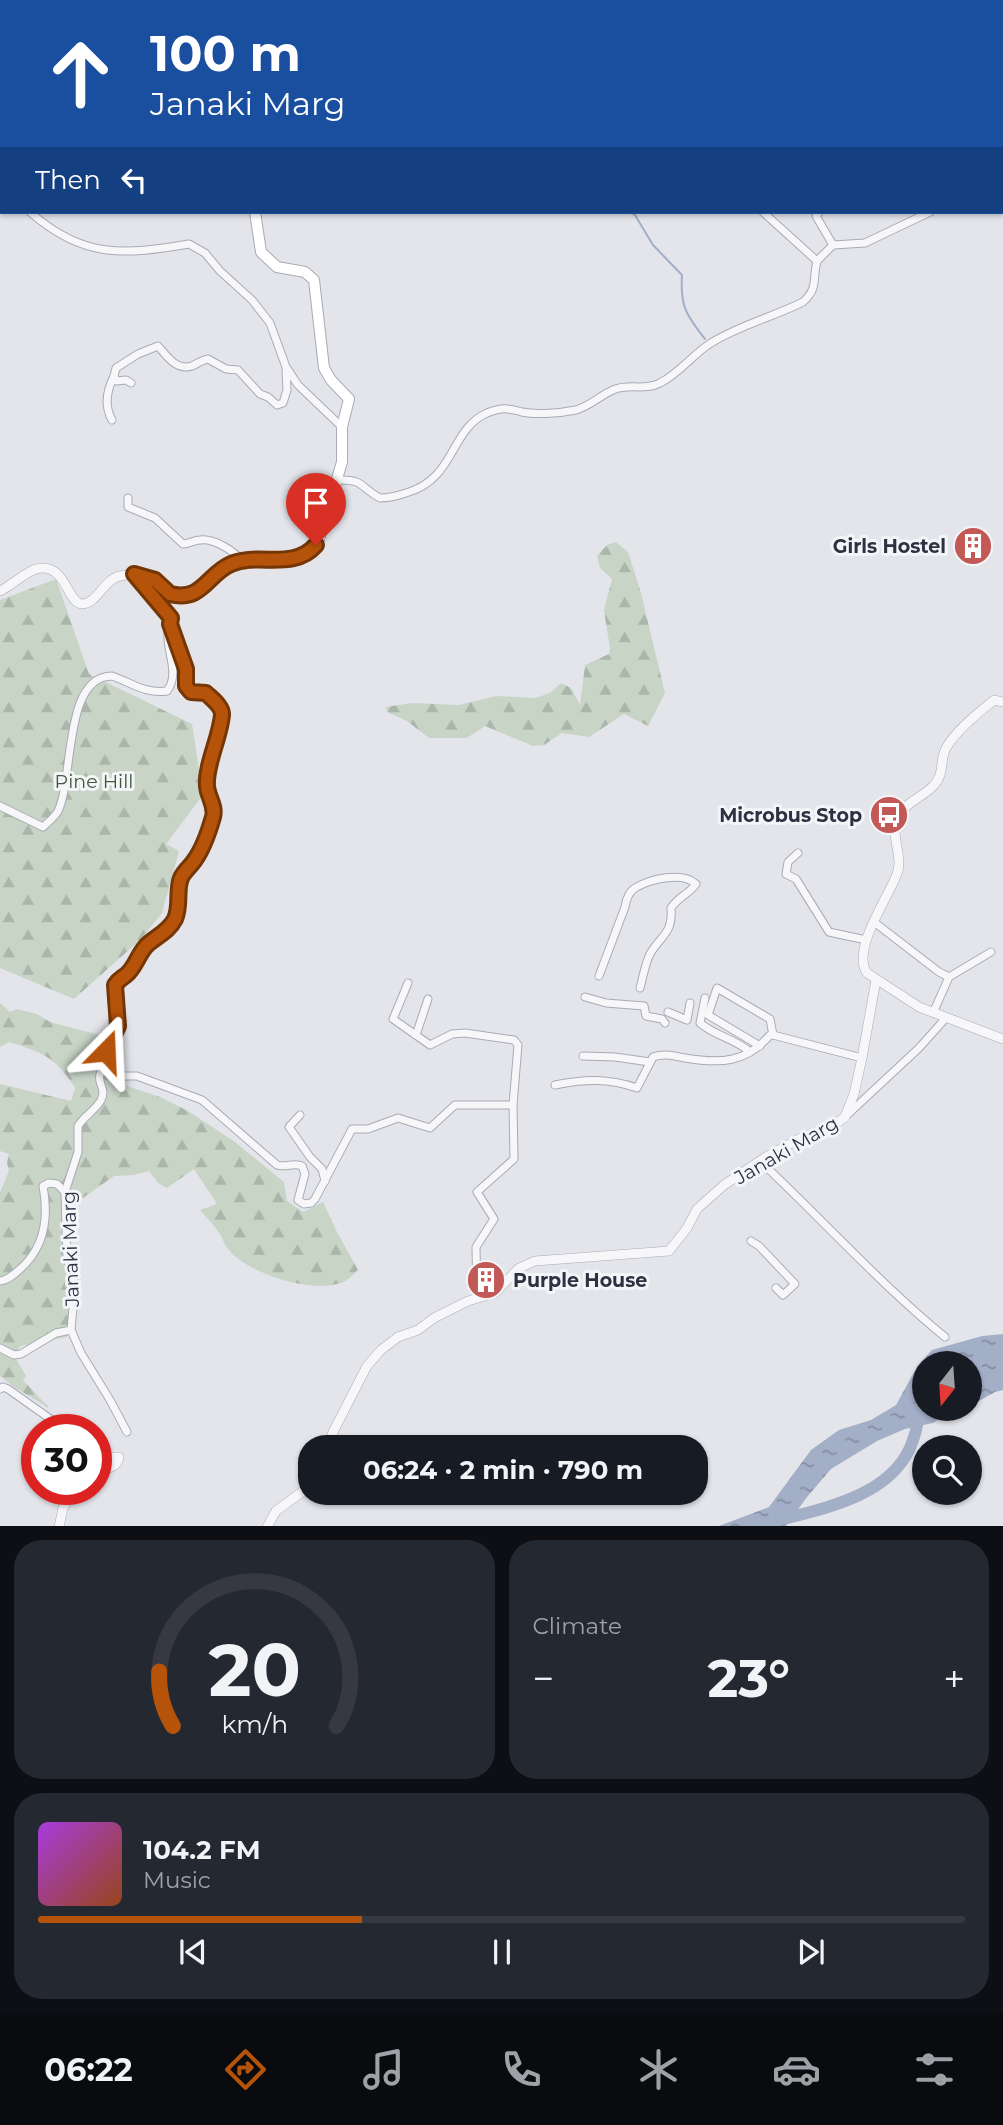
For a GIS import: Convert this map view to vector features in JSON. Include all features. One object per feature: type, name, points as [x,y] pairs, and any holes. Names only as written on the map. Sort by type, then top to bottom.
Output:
[{"type":"main road","points":[[255,214],[261,252],[277,267],[305,272],[314,280],[324,368],[349,399],[342,427],[342,462],[319,540],[312,550],[298,558]]},
{"type":"street","points":[[32,214],[47,227],[94,248],[138,252],[189,244],[205,253],[220,271],[252,300],[270,323],[286,367],[298,386],[342,427]]},
{"type":"street","points":[[766,214],[817,261]]},
{"type":"street","points":[[772,219],[776,214]]},
{"type":"street","points":[[818,214],[816,216],[833,245]]},
{"type":"street","points":[[338,480],[348,479],[361,483],[380,498],[412,491],[436,477],[449,461],[466,430],[486,414],[506,408],[532,412],[579,409],[615,389],[647,387],[660,383],[719,338],[803,302],[815,287],[817,261],[833,245],[864,243],[926,214]]},
{"type":"street","points":[[111,420],[107,401],[108,388],[116,368],[138,354],[158,346],[179,366],[192,366],[208,359],[226,369],[238,370],[260,394],[277,405],[283,403],[287,390],[286,367]]},
{"type":"street","points":[[114,376],[116,381],[126,380],[131,383]]},
{"type":"street","points":[[128,498],[128,507],[155,518],[171,531],[179,542],[186,544],[201,539],[211,541],[242,561]]},
{"type":"street","points":[[0,591],[34,569],[43,568],[53,571],[66,581],[73,600],[83,604],[109,581],[134,574],[155,580],[170,594],[181,596],[198,592],[230,564],[298,558]]},
{"type":"street","points":[[0,806],[43,827],[56,814],[68,766],[77,708],[85,691],[93,683],[107,676],[121,679],[142,690],[156,692],[167,691],[171,685],[173,665],[168,643],[171,618],[134,574]]},
{"type":"street","name":"Janaki Marg","points":[[0,1348],[14,1355],[20,1354],[56,1333],[71,1331],[73,1308],[70,1300],[75,1275],[67,1260],[65,1192],[78,1152],[78,1126],[101,1101],[103,1093],[99,1078],[101,1070],[108,1062],[106,1051],[118,1026],[115,985],[118,979],[126,975],[140,953],[171,926],[176,918],[182,876],[204,844],[213,818],[214,806],[207,787],[221,709],[206,693],[191,692],[186,686],[186,669],[170,624]]},
{"type":"street","points":[[1003,702],[994,700],[970,719],[945,750],[941,776],[934,786],[898,814],[894,830],[899,871],[866,940],[863,968],[876,980],[933,1013],[1003,1039]]},
{"type":"street","points":[[798,853],[788,862],[786,874],[796,879],[829,932],[866,940]]},
{"type":"street","points":[[599,976],[626,899],[634,888],[672,876],[686,877],[696,884],[691,892],[681,895],[671,908],[669,932],[651,953],[640,988]]},
{"type":"street","points":[[874,922],[949,977]]},
{"type":"street","points":[[933,1013],[949,977],[991,952]]},
{"type":"street","name":"Janaki Marg","points":[[332,1435],[367,1366],[398,1337],[477,1298],[495,1293],[519,1268],[535,1261],[670,1251],[703,1203],[760,1161],[799,1139],[838,1122],[845,1116],[853,1094],[876,980]]},
{"type":"street","points":[[408,983],[393,1019],[430,1045],[452,1034],[465,1033],[514,1040],[518,1045],[513,1105],[514,1159],[478,1192],[495,1219],[477,1247],[477,1298]]},
{"type":"street","points":[[760,1046],[708,1015],[717,988],[770,1019],[773,1035]]},
{"type":"street","points":[[585,997],[606,1003],[640,1004],[644,1006],[646,1016],[662,1019],[665,1023]]},
{"type":"street","points":[[705,998],[701,1023],[750,1052]]},
{"type":"street","points":[[416,1035],[428,999]]},
{"type":"street","points":[[668,1012],[687,1020],[690,1003]]},
{"type":"street","points":[[845,1116],[919,1048],[945,1019]]},
{"type":"street","points":[[555,1085],[597,1079],[616,1081],[637,1088],[653,1057],[664,1054],[710,1062],[736,1059],[760,1046],[770,1035],[862,1058]]},
{"type":"street","points":[[583,1056],[650,1062]]},
{"type":"street","points":[[108,1062],[115,1072],[124,1076],[137,1076],[202,1100],[277,1165],[302,1166],[305,1174],[298,1196],[300,1203],[311,1203],[352,1129],[368,1129],[398,1118],[430,1128],[455,1105],[513,1105]]},
{"type":"street","points":[[300,1115],[289,1127],[322,1169],[325,1182]]},
{"type":"street","points":[[760,1161],[910,1309],[945,1337]]},
{"type":"street","points":[[0,1281],[5,1281],[25,1265],[40,1245],[47,1213],[43,1186],[49,1183],[57,1184],[65,1192]]},
{"type":"street","points":[[751,1241],[795,1284],[783,1295],[776,1288]]},
{"type":"street","points":[[71,1331],[127,1432]]},
{"type":"street","points":[[0,1389],[8,1389],[43,1414]]},
{"type":"street","points":[[112,1456],[118,1457],[118,1461],[112,1467]]},
{"type":"street","points":[[268,1526],[276,1511],[298,1495]]},
{"type":"street","points":[[59,1526],[64,1505]]},
{"type":"green space","points":[[616,542],[628,552],[641,593],[665,693],[648,726],[624,714],[589,737],[562,733],[544,745],[533,746],[485,726],[467,738],[429,738],[407,721],[387,712],[386,707],[412,703],[459,705],[496,696],[535,698],[550,693],[561,683],[571,688],[580,705],[585,665],[609,654],[604,610],[612,579],[600,568],[597,556],[607,545]]},
{"type":"green space","name":"Pine Hill","points":[[56,579],[89,674],[192,724],[203,795],[166,844],[179,851],[162,913],[140,940],[74,999],[0,968],[0,600]]},
{"type":"green space","points":[[0,1003],[10,1012],[17,1009],[37,1014],[50,1022],[107,1037],[99,1059],[127,1086],[160,1097],[188,1111],[235,1142],[284,1182],[287,1201],[303,1212],[323,1202],[358,1270],[345,1281],[318,1286],[267,1274],[238,1259],[200,1210],[217,1204],[194,1169],[167,1188],[158,1183],[149,1171],[114,1176],[83,1198],[66,1193],[70,1298],[67,1337],[20,1346],[15,1357],[26,1376],[23,1380],[49,1408],[14,1387],[0,1376],[0,1192],[9,1171],[9,1154],[0,1151],[0,1084],[71,1101],[75,1088],[55,1063],[40,1053],[9,1042],[0,1047]]},
{"type":"water","points":[[1003,1334],[1003,1390],[982,1399],[982,1351],[931,1351],[982,1336]]},
{"type":"water","points":[[912,1376],[912,1421],[936,1421],[905,1429],[877,1441],[831,1469],[786,1526],[719,1526],[769,1507],[811,1450],[839,1430],[871,1420],[896,1405]]},
{"type":"waterway","points":[[633,214],[653,245],[682,275],[683,303],[705,339]]},
{"type":"waterway","points":[[757,1526],[842,1502],[882,1481],[898,1467],[910,1448],[918,1421]]},
{"type":"place","name":"Girls Hostel","points":[[973,546]]},
{"type":"place","name":"Microbus Stop","points":[[889,815]]},
{"type":"place","name":"Purple House","points":[[486,1280]]},
{"type":"route","points":[[106,1051],[118,1026],[115,985],[118,979],[131,969],[148,944],[171,926],[176,918],[182,876],[204,844],[213,818],[214,806],[207,787],[222,714],[221,709],[206,693],[191,692],[186,686],[186,669],[170,624],[171,618],[134,574],[147,576],[170,594],[181,596],[198,592],[230,564],[298,558],[316,545]]}]
